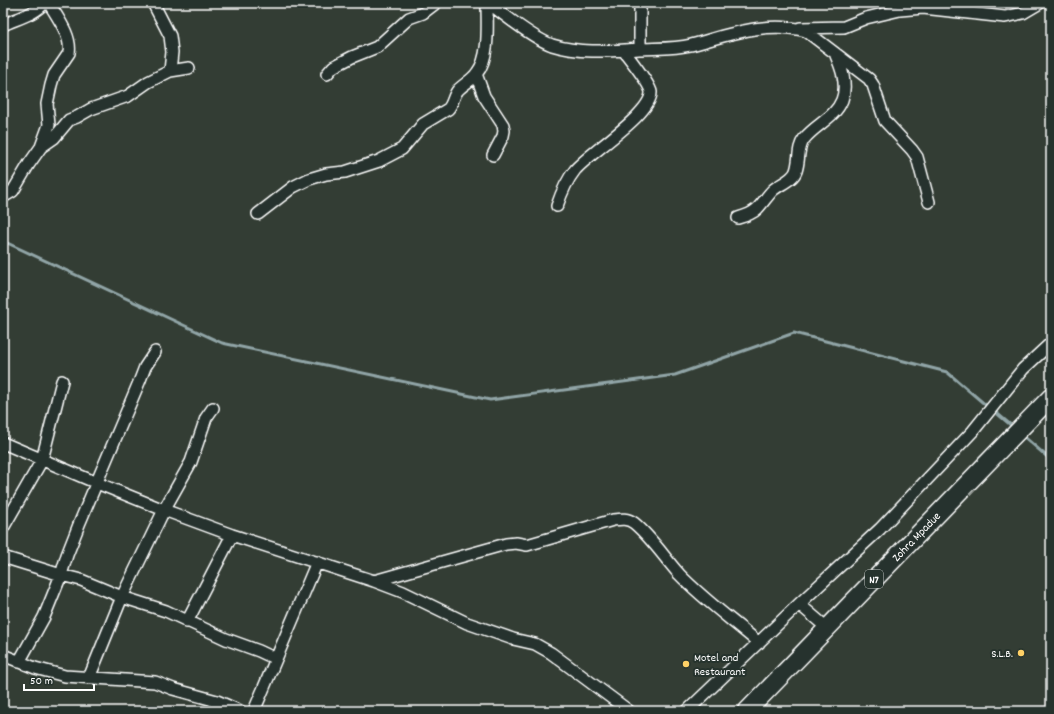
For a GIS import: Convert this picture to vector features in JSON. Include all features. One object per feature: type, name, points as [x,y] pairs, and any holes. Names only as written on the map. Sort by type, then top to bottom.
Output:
[{"type":"highway","name":"Zohra Mpadue","points":[[747,711],[1048,399]]},
{"type":"street","points":[[3,25],[32,13],[44,3]]},
{"type":"street","points":[[3,197],[13,191],[41,147],[49,125],[47,104],[51,85],[54,75],[69,49],[62,24],[49,3]]},
{"type":"street","points":[[153,3],[170,36],[172,52],[170,71]]},
{"type":"street","points":[[327,74],[333,67],[377,47],[409,18],[423,13],[436,3]]},
{"type":"street","points":[[488,3],[540,39],[553,45],[588,51],[624,51],[689,45],[752,29],[784,27],[844,27],[866,18],[900,10],[923,8],[1005,17],[1023,13],[1040,3]]},
{"type":"street","points":[[258,214],[293,187],[309,179],[326,174],[345,172],[379,161],[402,149],[423,124],[448,109],[451,106],[453,97],[458,90],[476,74],[484,62],[486,53],[488,3]]},
{"type":"street","points":[[640,3],[640,49]]},
{"type":"street","points":[[795,28],[806,31],[869,79],[873,85],[885,121],[917,157],[929,202]]},
{"type":"street","points":[[557,206],[568,180],[575,170],[612,136],[627,126],[648,103],[651,92],[650,87],[624,51]]},
{"type":"street","points":[[738,218],[748,215],[757,209],[774,190],[793,176],[796,171],[799,148],[804,139],[833,114],[843,99],[844,86],[842,70],[835,52]]},
{"type":"street","points":[[41,147],[54,138],[69,120],[91,109],[128,96],[148,82],[170,71],[189,68]]},
{"type":"street","points":[[476,74],[484,96],[503,125],[503,136],[493,155]]},
{"type":"street","points":[[687,711],[880,529],[973,431],[1023,369],[1051,343]]},
{"type":"street","points":[[19,662],[44,617],[75,535],[145,367],[155,352]]},
{"type":"street","points":[[3,528],[42,460],[62,381]]},
{"type":"street","points":[[89,678],[122,597],[164,510],[191,462],[206,418],[213,408]]},
{"type":"street","points":[[3,443],[164,510],[232,535],[374,581],[403,592],[467,623],[513,639],[536,644],[551,653],[629,711]]},
{"type":"street","points":[[374,581],[506,544],[527,545],[613,520],[624,519],[633,523],[679,574],[758,643]]},
{"type":"street","points":[[187,622],[232,535]]},
{"type":"street","points":[[3,557],[81,580],[122,597],[166,611],[187,622],[276,659]]},
{"type":"street","points":[[254,711],[317,562]]},
{"type":"street","points":[[799,604],[827,628]]},
{"type":"street","points":[[3,655],[52,674],[155,682],[215,706],[240,711]]},
{"type":"waterway","points":[[3,241],[222,343],[490,400],[675,375],[794,333],[947,372],[988,407]]},
{"type":"waterway","points":[[993,410],[1013,427]]},
{"type":"waterway","points":[[1022,435],[1051,460]]},
{"type":"place","name":"S.L.B.","points":[[1021,653]]},
{"type":"place","name":"Motel and Restaurant","points":[[686,664]]}]
